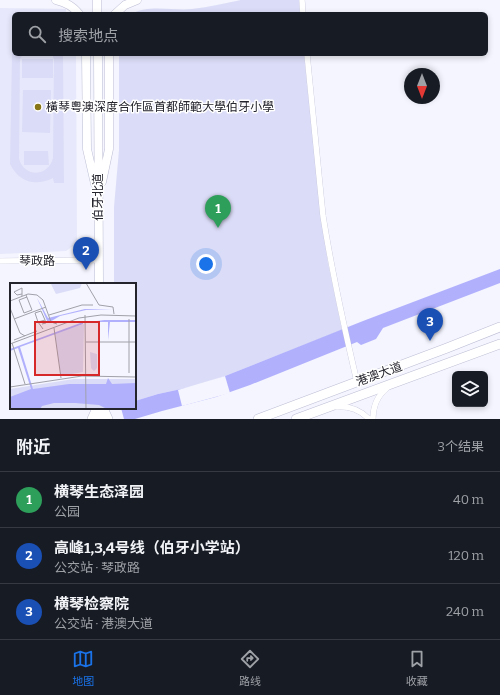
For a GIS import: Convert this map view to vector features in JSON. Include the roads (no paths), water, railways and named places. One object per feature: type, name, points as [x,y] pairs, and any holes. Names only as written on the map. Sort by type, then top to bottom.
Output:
[{"type":"main road","points":[[56,0],[70,5],[77,12]]},
{"type":"main road","points":[[97,0],[97,12]]},
{"type":"main road","points":[[118,12],[125,5],[137,0]]},
{"type":"main road","points":[[86,56],[87,149],[98,196]]},
{"type":"main road","name":"伯牙北道","points":[[98,56],[99,283]]},
{"type":"main road","points":[[98,196],[109,149],[109,56]]},
{"type":"main road","name":"港澳大道","points":[[258,419],[500,327]]},
{"type":"main road","name":"港澳大道","points":[[296,419],[500,344]]},
{"type":"main road","points":[[92,419],[97,409]]},
{"type":"main road","points":[[100,419],[102,409]]},
{"type":"main road","points":[[103,409],[108,419]]},
{"type":"street","points":[[302,0],[303,12]]},
{"type":"street","points":[[307,56],[323,216],[343,324],[357,382]]},
{"type":"street","name":"琴政路","points":[[0,261],[99,260]]},
{"type":"street","points":[[373,419],[374,408],[378,398],[384,390],[392,384]]},
{"type":"street","points":[[331,407],[343,406],[353,408],[362,412],[369,419]]},
{"type":"water","points":[[500,269],[500,283],[383,328],[376,339],[361,345],[357,342],[216,397],[135,419],[124,419],[121,409],[136,409],[136,401],[195,386],[225,376],[363,321]]},
{"type":"place","name":"橫琴粵澳深度合作區首都師範大學伯牙小學","points":[[38,107]]},
{"type":"place","name":"横琴生态泽园","points":[[218,228]]},
{"type":"place","name":"高峰1,3,4号线（伯牙小学站）","points":[[86,270]]},
{"type":"place","name":"横琴检察院","points":[[430,341]]}]
